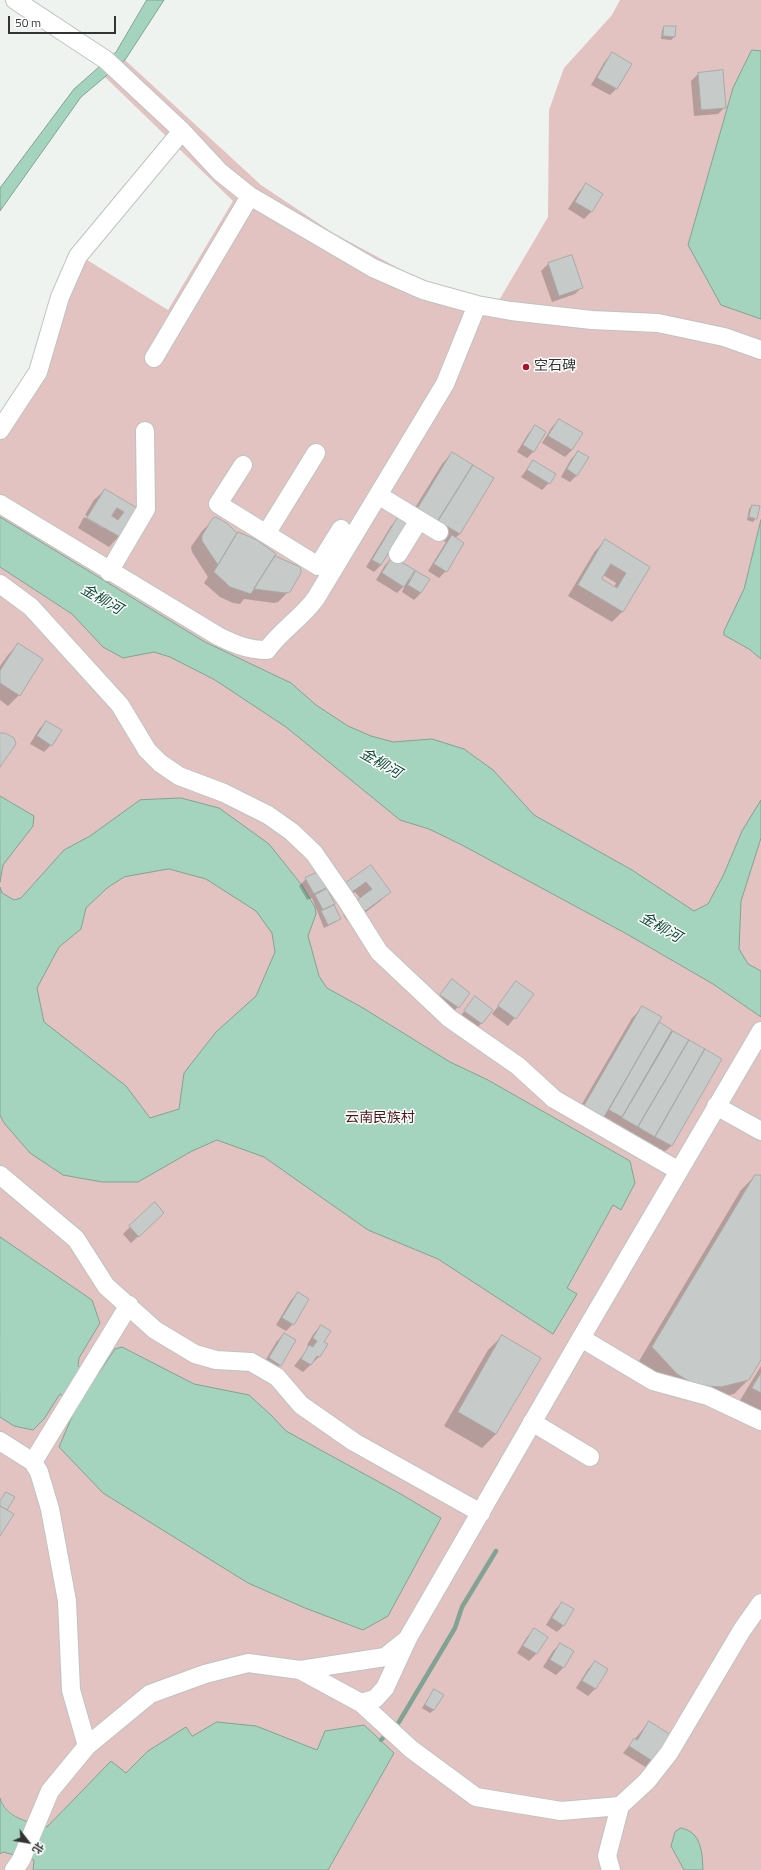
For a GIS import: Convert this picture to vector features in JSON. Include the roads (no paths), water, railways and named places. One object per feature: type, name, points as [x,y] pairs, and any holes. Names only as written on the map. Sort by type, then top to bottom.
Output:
[{"type":"street","points":[[15,0],[106,60],[182,131],[220,172],[250,196],[373,268],[423,290],[477,305],[511,311],[592,320],[658,323],[724,337],[761,350]]},
{"type":"street","points":[[0,430],[38,372],[60,297],[78,256],[182,131]]},
{"type":"street","points":[[154,358],[250,196]]},
{"type":"street","points":[[324,570],[378,495],[445,384],[477,305]]},
{"type":"street","points":[[109,572],[146,509],[145,430]]},
{"type":"street","points":[[266,534],[316,454]]},
{"type":"street","points":[[243,465],[218,504],[324,570]]},
{"type":"street","points":[[378,495],[439,532]]},
{"type":"street","points":[[0,504],[109,572],[218,636],[239,646],[253,650],[267,650],[275,638],[307,611],[341,529]]},
{"type":"street","points":[[398,554],[419,520]]},
{"type":"street","points":[[0,584],[31,607],[120,705],[147,750],[160,763],[179,776],[224,793],[268,815],[292,832],[314,853],[348,901],[379,952],[449,1018],[518,1066],[554,1099],[679,1171]]},
{"type":"street","points":[[368,1709],[385,1688],[408,1638],[532,1422],[760,1032]]},
{"type":"street","points":[[716,1106],[761,1131]]},
{"type":"street","points":[[0,1175],[76,1239],[106,1286],[129,1305],[155,1330],[195,1354],[216,1360],[251,1362],[277,1377],[301,1405],[354,1442],[481,1513]]},
{"type":"street","points":[[33,1462],[129,1305]]},
{"type":"street","points":[[581,1338],[653,1381],[708,1396],[761,1421]]},
{"type":"street","points":[[532,1422],[590,1457]]},
{"type":"street","points":[[0,1441],[33,1462],[39,1472],[50,1509],[67,1602],[71,1690],[87,1746]]},
{"type":"street","points":[[611,1870],[607,1856],[620,1806],[647,1781],[669,1753],[742,1630],[761,1603]]},
{"type":"street","points":[[18,1865],[50,1791],[87,1746],[150,1694],[205,1674],[248,1663],[300,1670],[385,1657],[408,1638]]},
{"type":"street","points":[[300,1670],[368,1709],[406,1744],[445,1776],[476,1797],[561,1811],[620,1806]]},
{"type":"water","points":[[147,0],[164,0],[125,60],[81,97],[0,211],[0,188],[74,89],[116,52]]},
{"type":"water","points":[[752,50],[761,51],[761,319],[721,305],[688,245],[733,88]]},
{"type":"water","name":"金柳河","points":[[0,517],[205,642],[291,683],[316,705],[348,726],[371,736],[393,742],[432,739],[464,749],[493,770],[534,815],[632,870],[694,911],[708,904],[723,876],[742,831],[761,800],[761,838],[741,901],[739,949],[748,964],[761,971],[761,1017],[713,984],[625,933],[460,844],[429,829],[400,820],[286,727],[215,680],[170,657],[154,652],[123,658],[103,647],[72,614],[0,567]]},
{"type":"water","points":[[761,520],[761,659],[749,649],[724,635],[724,631],[744,589]]},
{"type":"water","points":[[0,796],[34,816],[33,826],[3,865],[0,882]]},
{"type":"water","points":[[181,798],[219,808],[269,844],[301,884],[315,907],[316,914],[308,936],[319,976],[327,988],[363,1008],[450,1062],[488,1080],[630,1161],[635,1183],[621,1210],[613,1205],[567,1288],[577,1294],[553,1334],[438,1259],[368,1230],[264,1157],[217,1140],[192,1151],[138,1182],[102,1182],[63,1175],[30,1153],[4,1123],[0,1115],[0,887],[2,893],[14,900],[21,898],[64,850],[90,836],[140,800]],"holes":[[[169,869],[206,879],[256,911],[272,933],[275,952],[256,996],[216,1032],[184,1073],[179,1109],[150,1118],[126,1086],[44,1022],[37,988],[59,947],[81,929],[86,908],[107,888],[124,877]]]},
{"type":"water","points":[[0,1237],[92,1300],[100,1323],[79,1358],[78,1366],[96,1377],[115,1349],[122,1347],[194,1384],[249,1395],[286,1431],[399,1493],[441,1518],[388,1616],[363,1630],[305,1608],[248,1583],[103,1493],[59,1447],[77,1405],[60,1394],[44,1419],[33,1430],[14,1426],[0,1417]]},
{"type":"water","points":[[217,1722],[256,1726],[317,1750],[325,1731],[364,1725],[394,1753],[328,1870],[33,1870],[34,1860],[3,1852],[0,1854],[0,1798],[3,1805],[12,1815],[25,1821],[47,1827],[111,1761],[126,1773],[148,1751],[186,1727],[192,1736]]},
{"type":"water","points":[[681,1828],[688,1830],[693,1834],[700,1844],[703,1870],[684,1870],[671,1846],[675,1832]]},
{"type":"waterway","points":[[394,1727],[399,1722],[455,1628],[462,1607],[496,1551]]},
{"type":"waterway","points":[[381,1740],[389,1732]]},
{"type":"place","name":"空石碑","points":[[526,367]]},
{"type":"park label","name":"云南民族村","points":[[380,1119]]}]
